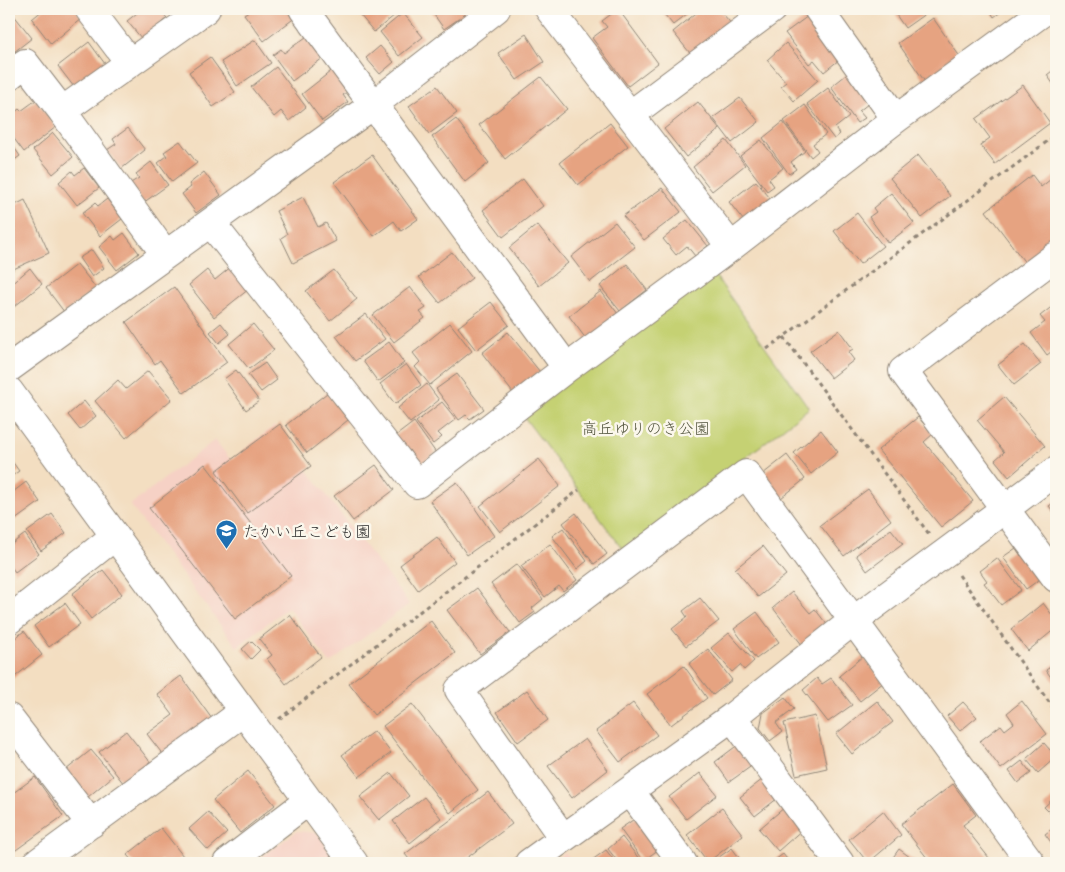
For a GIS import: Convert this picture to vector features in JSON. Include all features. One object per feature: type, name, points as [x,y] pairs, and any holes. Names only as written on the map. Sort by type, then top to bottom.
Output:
[{"type":"street","points":[[89,9],[130,63]]},
{"type":"street","points":[[62,111],[206,9]]},
{"type":"street","points":[[303,9],[566,368]]},
{"type":"street","points":[[9,368],[373,105],[496,9]]},
{"type":"street","points":[[548,9],[732,247]]},
{"type":"street","points":[[630,115],[772,9]]},
{"type":"street","points":[[818,9],[896,119]]},
{"type":"street","points":[[211,223],[417,484],[566,368],[732,247],[896,119],[1046,9]]},
{"type":"street","points":[[9,76],[25,64],[62,111],[165,254]]},
{"type":"street","points":[[1056,256],[903,372],[1056,578]]},
{"type":"street","points":[[9,391],[354,863]]},
{"type":"street","points":[[529,863],[732,717],[853,621],[1056,471]]},
{"type":"street","points":[[563,838],[459,690],[746,474],[1031,863]]},
{"type":"street","points":[[9,620],[115,536]]},
{"type":"street","points":[[37,863],[243,712]]},
{"type":"street","points":[[732,717],[840,863]]},
{"type":"street","points":[[9,718],[91,824]]},
{"type":"street","points":[[630,791],[684,863]]},
{"type":"street","points":[[227,863],[308,801]]},
{"type":"path","points":[[767,349],[1056,135]]},
{"type":"path","points":[[784,337],[944,554],[1056,712]]},
{"type":"path","points":[[260,734],[579,490]]},
{"type":"shaded area","points":[[274,426],[409,604],[330,663],[288,607],[237,647],[130,505],[215,440],[231,460]]},
{"type":"shaded area","points":[[297,831],[317,833],[338,863],[254,863]]},
{"type":"shaded area","points":[[565,852],[574,863],[550,863]]},
{"type":"green space","name":"高丘ゆりのき公園","points":[[714,274],[809,408],[625,552],[521,413]]},
{"type":"building","points":[[9,9],[32,38],[10,55],[9,54]]},
{"type":"building","points":[[44,9],[75,9],[82,18],[51,44],[32,19]]},
{"type":"building","points":[[142,9],[159,9],[167,18],[142,39],[127,21]]},
{"type":"building","points":[[252,9],[290,9],[296,17],[264,41],[244,14]]},
{"type":"building","points":[[355,9],[398,9],[400,11],[374,32]]},
{"type":"building","points":[[430,9],[473,9],[444,29]]},
{"type":"building","points":[[618,9],[658,63],[628,86],[592,38],[607,27],[602,21]]},
{"type":"building","points":[[660,9],[693,9],[673,25]]},
{"type":"building","points":[[701,9],[719,9],[733,26],[694,58],[673,32]]},
{"type":"building","points":[[892,9],[932,9],[905,28]]},
{"type":"building","points":[[989,9],[1005,9],[994,17]]},
{"type":"building","points":[[403,13],[423,37],[399,56],[380,32]]},
{"type":"building","points":[[812,13],[845,55],[824,72],[814,60],[809,64],[785,33]]},
{"type":"building","points":[[933,18],[965,64],[930,89],[898,43]]},
{"type":"building","points":[[526,34],[544,62],[517,80],[498,53]]},
{"type":"building","points":[[306,37],[323,58],[292,81],[273,55],[281,49],[284,53]]},
{"type":"building","points":[[255,40],[271,63],[237,86],[221,62]]},
{"type":"building","points":[[89,42],[108,68],[77,91],[58,66]]},
{"type":"building","points":[[786,43],[818,80],[794,101],[781,86],[786,82],[767,60]]},
{"type":"building","points":[[380,46],[394,62],[380,74],[366,58]]},
{"type":"building","points":[[210,57],[235,92],[213,107],[189,72]]},
{"type":"building","points":[[276,67],[306,107],[289,121],[281,111],[274,117],[251,87]]},
{"type":"building","points":[[335,68],[351,89],[343,95],[348,102],[322,121],[302,94]]},
{"type":"building","points":[[1056,68],[1056,88],[1047,75]]},
{"type":"building","points":[[851,71],[873,100],[859,111],[865,118],[857,123],[831,87]]},
{"type":"building","points":[[541,77],[567,109],[505,159],[479,125]]},
{"type":"building","points":[[1023,85],[1050,123],[995,164],[980,145],[990,138],[976,119]]},
{"type":"building","points":[[437,86],[457,113],[429,134],[409,106]]},
{"type":"building","points":[[828,88],[849,117],[835,128],[840,134],[834,139],[807,104]]},
{"type":"building","points":[[740,98],[759,122],[732,143],[713,118]]},
{"type":"building","points":[[36,100],[56,127],[24,152],[9,132],[9,117]]},
{"type":"building","points":[[698,102],[720,129],[686,157],[664,129]]},
{"type":"building","points":[[805,105],[826,134],[813,144],[818,151],[811,157],[784,121]]},
{"type":"building","points":[[456,119],[489,163],[465,182],[432,137]]},
{"type":"building","points":[[783,122],[805,151],[791,162],[796,169],[789,174],[763,138]]},
{"type":"building","points":[[610,123],[628,146],[578,185],[560,162]]},
{"type":"building","points":[[128,128],[145,150],[121,169],[107,150],[116,144],[113,139]]},
{"type":"building","points":[[53,133],[73,157],[53,174],[33,150]]},
{"type":"building","points":[[9,140],[20,156],[9,164]]},
{"type":"building","points":[[726,140],[745,165],[712,191],[693,167]]},
{"type":"building","points":[[761,140],[783,168],[769,179],[774,186],[767,191],[740,156]]},
{"type":"building","points":[[180,141],[197,163],[172,182],[158,163],[167,156],[164,152]]},
{"type":"building","points":[[372,155],[418,219],[401,231],[394,221],[374,236],[334,182]]},
{"type":"building","points":[[918,155],[950,196],[922,218],[890,178]]},
{"type":"building","points":[[151,162],[168,185],[143,203],[129,184],[139,178],[136,174]]},
{"type":"building","points":[[84,168],[99,188],[77,205],[59,182],[72,171],[75,175]]},
{"type":"building","points":[[204,172],[221,195],[196,213],[182,194],[191,187],[189,184]]},
{"type":"building","points":[[1032,175],[1041,187],[1056,175],[1056,240],[1026,264],[986,211]]},
{"type":"building","points":[[523,179],[543,206],[503,237],[483,210]]},
{"type":"building","points":[[756,181],[774,203],[747,225],[729,202]]},
{"type":"building","points":[[662,188],[681,212],[644,240],[623,216]]},
{"type":"building","points":[[891,193],[914,223],[888,243],[869,217],[876,212],[873,208]]},
{"type":"building","points":[[303,197],[318,227],[326,223],[336,241],[293,263],[281,238],[287,234],[276,211]]},
{"type":"building","points":[[107,199],[122,219],[100,236],[82,213],[95,203],[98,206]]},
{"type":"building","points":[[25,200],[49,253],[9,271],[9,208]]},
{"type":"building","points":[[857,213],[883,246],[860,264],[834,231]]},
{"type":"building","points":[[687,220],[708,246],[695,256],[687,246],[676,255],[663,239]]},
{"type":"building","points":[[615,222],[635,247],[590,282],[571,257]]},
{"type":"building","points":[[537,225],[568,263],[539,286],[509,248]]},
{"type":"building","points":[[124,233],[139,253],[117,270],[99,247],[112,236],[115,240]]},
{"type":"building","points":[[92,250],[104,268],[92,277],[79,258]]},
{"type":"building","points":[[452,252],[472,278],[440,303],[419,277]]},
{"type":"building","points":[[77,264],[96,288],[65,313],[46,288]]},
{"type":"building","points":[[627,264],[647,290],[620,311],[600,286]]},
{"type":"building","points":[[232,266],[249,289],[214,317],[189,285],[207,270],[215,280]]},
{"type":"building","points":[[30,268],[42,284],[9,311],[9,286]]},
{"type":"building","points":[[334,270],[357,299],[330,321],[306,291]]},
{"type":"building","points":[[174,287],[227,362],[184,393],[160,360],[155,364],[126,322]]},
{"type":"building","points":[[410,287],[426,308],[420,312],[425,318],[394,342],[373,315]]},
{"type":"building","points":[[601,291],[621,318],[589,343],[569,316]]},
{"type":"building","points":[[491,302],[509,325],[476,350],[458,327]]},
{"type":"building","points":[[1054,305],[1056,308],[1056,348],[1047,355],[1031,333],[1045,322],[1040,316]]},
{"type":"building","points":[[366,314],[385,339],[355,361],[336,336]]},
{"type":"building","points":[[221,323],[230,334],[219,343],[210,332]]},
{"type":"building","points":[[450,323],[472,351],[430,385],[415,367],[420,362],[413,353]]},
{"type":"building","points":[[253,324],[274,350],[249,369],[229,344]]},
{"type":"building","points":[[839,330],[853,349],[848,352],[854,360],[831,378],[810,351]]},
{"type":"building","points":[[508,332],[540,372],[513,393],[482,353]]},
{"type":"building","points":[[389,342],[404,363],[378,382],[363,361]]},
{"type":"building","points":[[1025,344],[1041,364],[1014,385],[998,365]]},
{"type":"building","points":[[265,363],[277,380],[261,392],[248,375]]},
{"type":"building","points":[[406,364],[421,385],[395,404],[380,384]]},
{"type":"building","points":[[236,370],[259,401],[246,410],[224,379]]},
{"type":"building","points":[[148,371],[172,399],[126,438],[95,401],[118,380],[126,389]]},
{"type":"building","points":[[457,374],[484,409],[470,419],[466,415],[459,420],[436,389]]},
{"type":"building","points":[[427,384],[439,400],[410,423],[398,408]]},
{"type":"building","points":[[327,393],[348,420],[307,453],[286,425]]},
{"type":"building","points":[[1004,397],[1045,446],[1009,477],[995,460],[1004,452],[977,420]]},
{"type":"building","points":[[84,401],[96,416],[80,430],[68,415]]},
{"type":"building","points":[[442,402],[456,419],[438,433],[442,437],[433,444],[416,422]]},
{"type":"building","points":[[918,417],[933,434],[924,442],[973,501],[941,527],[878,450]]},
{"type":"building","points":[[414,422],[436,453],[419,465],[409,450],[404,453],[393,438]]},
{"type":"building","points":[[280,424],[311,466],[247,513],[216,471]]},
{"type":"building","points":[[821,430],[838,452],[811,474],[794,453]]},
{"type":"building","points":[[787,455],[805,479],[781,498],[763,474]]},
{"type":"building","points":[[9,457],[19,471],[9,478]]},
{"type":"building","points":[[539,459],[560,486],[500,532],[480,506]]},
{"type":"building","points":[[205,464],[291,576],[235,619],[149,508]]},
{"type":"building","points":[[376,465],[394,490],[353,521],[334,496]]},
{"type":"building","points":[[26,482],[40,502],[15,520],[9,511],[9,495]]},
{"type":"building","points":[[457,482],[494,536],[467,555],[430,501]]},
{"type":"building","points":[[868,489],[891,520],[844,556],[820,525]]},
{"type":"building","points":[[1056,501],[1056,515],[1049,506]]},
{"type":"building","points":[[576,513],[607,554],[594,564],[563,523]]},
{"type":"building","points":[[52,514],[66,533],[41,551],[27,532]]},
{"type":"building","points":[[563,528],[587,561],[577,569],[552,536]]},
{"type":"building","points":[[891,529],[903,544],[867,571],[856,555]]},
{"type":"building","points":[[25,534],[39,554],[15,572],[9,564],[9,546]]},
{"type":"building","points":[[437,537],[455,562],[418,590],[400,565]]},
{"type":"building","points":[[550,544],[577,580],[563,591],[559,586],[545,597],[521,566]]},
{"type":"building","points":[[763,546],[786,575],[758,597],[735,569]]},
{"type":"building","points":[[1016,548],[1021,556],[1025,553],[1043,577],[1026,589],[1003,557]]},
{"type":"building","points":[[997,558],[1021,590],[1001,605],[984,583],[987,581],[980,571]]},
{"type":"building","points":[[517,564],[543,599],[532,608],[535,612],[520,623],[491,584]]},
{"type":"building","points":[[103,570],[122,594],[91,619],[72,594]]},
{"type":"building","points":[[477,588],[510,632],[480,654],[447,610]]},
{"type":"building","points":[[792,592],[810,613],[815,609],[828,626],[803,646],[773,608]]},
{"type":"building","points":[[700,598],[719,621],[686,646],[672,629],[687,617],[683,611]]},
{"type":"building","points":[[65,603],[80,624],[49,647],[34,626]]},
{"type":"building","points":[[1043,603],[1056,620],[1056,628],[1028,651],[1011,629]]},
{"type":"building","points":[[757,612],[779,642],[756,659],[734,629]]},
{"type":"building","points":[[290,615],[321,657],[286,684],[267,659],[272,655],[259,639]]},
{"type":"building","points":[[431,621],[455,653],[374,715],[349,683]]},
{"type":"building","points":[[24,631],[42,655],[11,680],[9,678],[9,643]]},
{"type":"building","points":[[729,633],[754,661],[744,670],[740,665],[732,672],[711,648]]},
{"type":"building","points":[[251,641],[260,650],[251,659],[242,649]]},
{"type":"building","points":[[708,649],[732,680],[713,695],[689,664]]},
{"type":"building","points":[[863,656],[884,682],[860,701],[839,676]]},
{"type":"building","points":[[1056,663],[1056,685],[1046,670]]},
{"type":"building","points":[[684,666],[707,698],[671,725],[647,694]]},
{"type":"building","points":[[181,676],[212,719],[164,756],[147,734],[173,715],[157,694]]},
{"type":"building","points":[[817,678],[822,684],[831,678],[852,705],[828,722],[803,690]]},
{"type":"building","points":[[527,690],[548,720],[518,742],[497,712]]},
{"type":"building","points":[[785,697],[794,709],[776,723],[782,732],[770,741],[760,728],[763,713]]},
{"type":"building","points":[[877,701],[893,722],[852,754],[836,734]]},
{"type":"building","points":[[1022,701],[1047,734],[1001,769],[980,741],[1001,725],[1005,730],[1014,723],[1007,713]]},
{"type":"building","points":[[963,702],[977,717],[960,731],[947,716]]},
{"type":"building","points":[[633,703],[657,735],[620,762],[596,731]]},
{"type":"building","points":[[412,704],[478,790],[450,813],[383,726]]},
{"type":"building","points":[[815,716],[827,768],[796,775],[784,723]]},
{"type":"building","points":[[126,731],[151,763],[124,784],[99,752]]},
{"type":"building","points":[[374,731],[391,753],[359,777],[342,755]]},
{"type":"building","points":[[585,739],[608,770],[572,798],[548,766]]},
{"type":"building","points":[[1044,743],[1056,757],[1038,773],[1026,759]]},
{"type":"building","points":[[739,744],[753,765],[729,782],[715,762]]},
{"type":"building","points":[[91,750],[113,776],[88,797],[66,770]]},
{"type":"building","points":[[1022,761],[1031,773],[1018,783],[1009,771]]},
{"type":"building","points":[[248,771],[275,805],[240,833],[213,800]]},
{"type":"building","points":[[391,773],[409,796],[379,820],[360,797]]},
{"type":"building","points":[[700,773],[717,795],[686,819],[669,797]]},
{"type":"building","points":[[35,777],[63,816],[9,855],[9,796]]},
{"type":"building","points":[[763,779],[778,798],[755,816],[740,797]]},
{"type":"building","points":[[953,784],[976,815],[963,825],[993,863],[931,863],[901,824]]},
{"type":"building","points":[[488,792],[512,824],[460,863],[412,863],[405,854]]},
{"type":"building","points":[[1056,796],[1056,810],[1051,814],[1044,807]]},
{"type":"building","points":[[424,797],[441,818],[410,843],[393,821]]},
{"type":"building","points":[[785,807],[804,828],[778,851],[759,829]]},
{"type":"building","points":[[722,808],[743,835],[708,862],[687,835]]},
{"type":"building","points":[[883,811],[901,835],[868,863],[849,839]]},
{"type":"building","points":[[208,812],[227,833],[208,850],[189,829]]},
{"type":"building","points":[[640,815],[663,846],[643,861],[620,829]]},
{"type":"building","points":[[1056,826],[1056,849],[1045,834]]},
{"type":"building","points":[[161,828],[183,856],[174,863],[164,863],[161,860],[157,863],[134,863],[127,855]]},
{"type":"building","points":[[622,837],[640,860],[636,863],[619,863],[608,849]]},
{"type":"building","points":[[732,848],[743,863],[712,862]]},
{"type":"building","points":[[899,849],[918,863],[889,863]]},
{"type":"building","points":[[606,850],[616,863],[588,863]]},
{"type":"building","points":[[783,854],[790,863],[771,863]]},
{"type":"building","points":[[665,856],[670,863],[656,863]]},
{"type":"place","name":"たかい丘こども園","points":[[227,550]]}]
